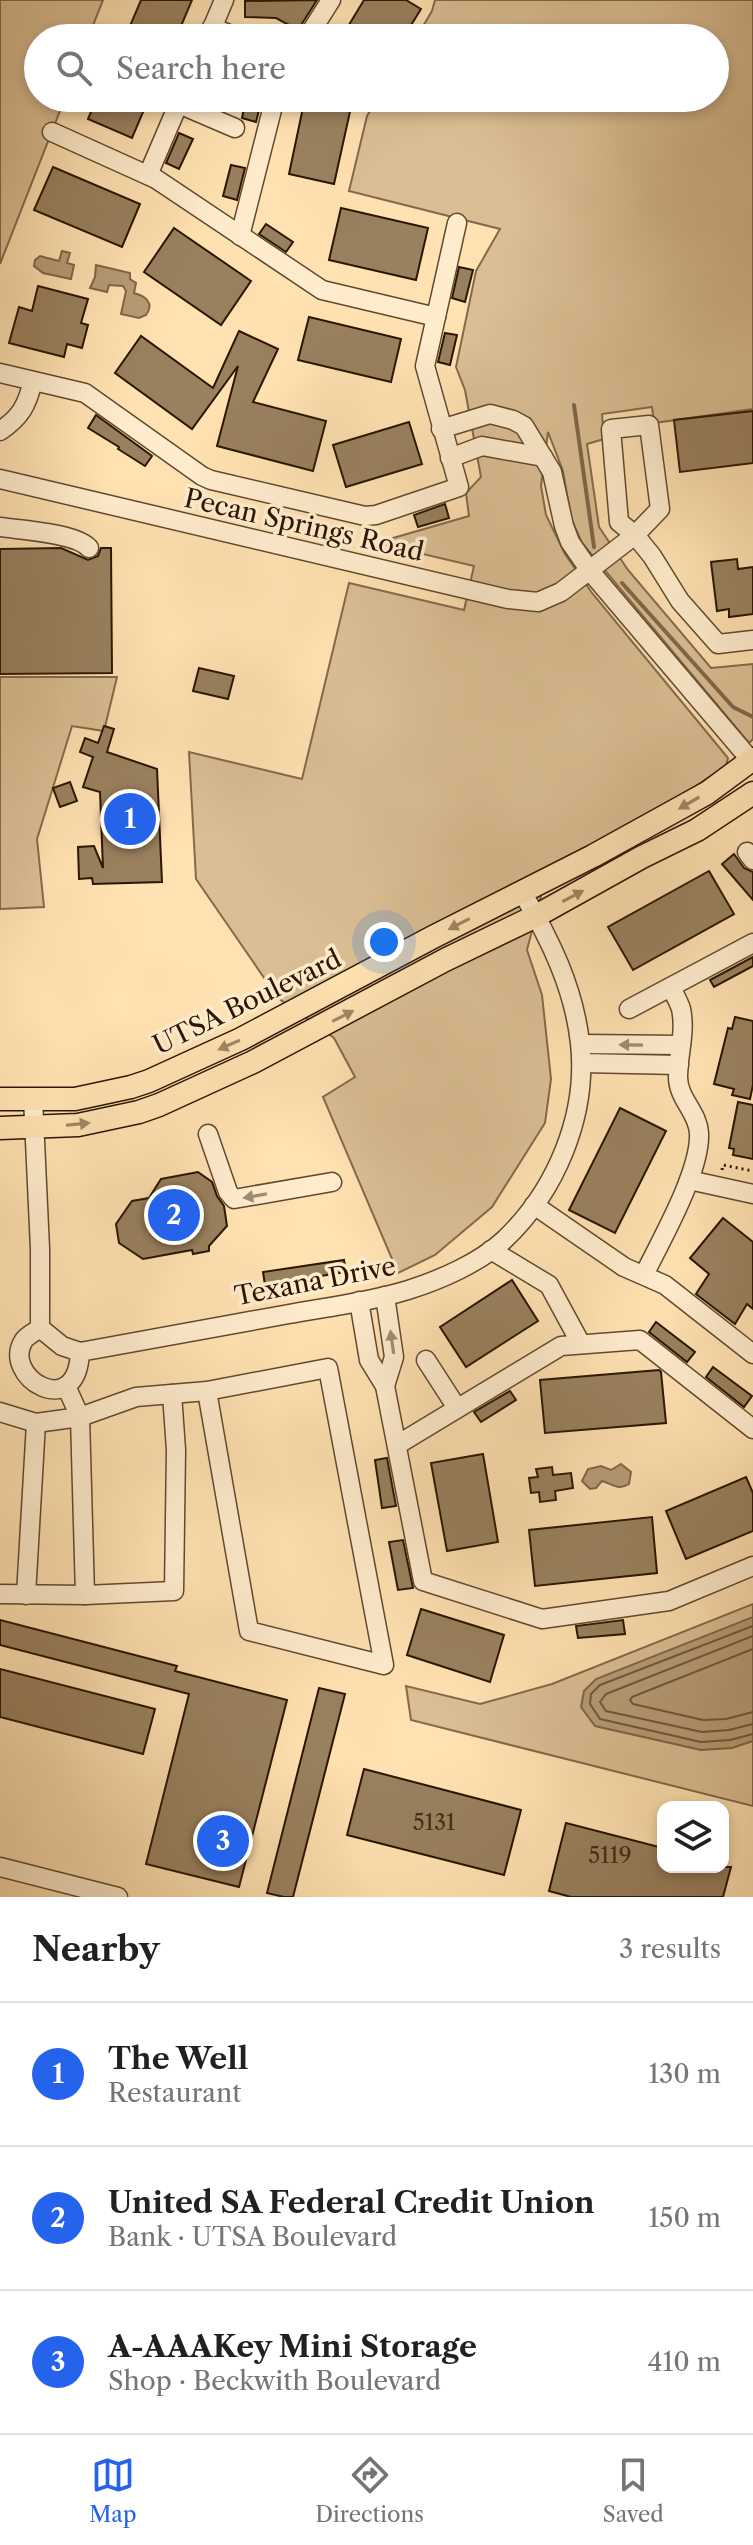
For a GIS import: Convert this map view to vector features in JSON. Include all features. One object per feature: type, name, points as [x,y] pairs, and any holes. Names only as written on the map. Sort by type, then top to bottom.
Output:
[{"type":"main road","name":"UTSA Boulevard","points":[[0,1099],[75,1099],[131,1087],[241,1039],[684,806],[752,761]]},
{"type":"main road","name":"UTSA Boulevard","points":[[0,1128],[78,1125],[139,1112],[253,1062],[697,830],[753,793]]},
{"type":"street","points":[[214,24],[224,0]]},
{"type":"street","points":[[316,24],[331,0]]},
{"type":"street","points":[[148,175],[175,112]]},
{"type":"street","points":[[202,112],[235,128]]},
{"type":"street","points":[[240,236],[271,112]]},
{"type":"street","points":[[52,132],[148,175],[322,290],[436,317]]},
{"type":"street","points":[[0,373],[85,393],[202,476],[365,516],[376,515],[459,487],[425,366],[457,223]]},
{"type":"street","points":[[0,431],[24,411],[33,381]]},
{"type":"street","points":[[441,429],[490,414],[524,426],[552,472],[570,542],[590,571],[752,761]]},
{"type":"street","points":[[474,418],[482,446]]},
{"type":"street","name":"Pecan Springs Road","points":[[0,479],[508,599],[538,602],[561,592],[590,571],[635,535],[660,509],[649,425],[611,429],[619,522],[635,535]]},
{"type":"street","points":[[450,458],[482,446],[543,457]]},
{"type":"street","points":[[0,527],[72,538],[84,542],[89,548]]},
{"type":"street","points":[[635,535],[680,601],[718,644],[753,640]]},
{"type":"street","name":"Texana Drive","points":[[80,1352],[410,1290],[491,1250],[504,1239],[544,1191],[568,1145],[578,1110],[582,1063],[568,985],[553,949],[522,892]]},
{"type":"street","points":[[629,1009],[753,943]]},
{"type":"street","points":[[644,1275],[689,1180],[700,1137],[698,1122],[682,1097],[678,1080],[681,1009],[671,987]]},
{"type":"street","points":[[284,1017],[296,1040]]},
{"type":"street","points":[[581,1044],[681,1045]]},
{"type":"street","points":[[582,1063],[679,1065]]},
{"type":"street","points":[[33,1098],[40,1249],[40,1328]]},
{"type":"street","points":[[208,1134],[228,1192],[234,1199],[332,1182]]},
{"type":"street","points":[[689,1180],[753,1194]]},
{"type":"street","points":[[534,1205],[624,1267],[665,1285],[753,1354]]},
{"type":"street","points":[[491,1250],[549,1285],[581,1344]]},
{"type":"street","points":[[385,1296],[394,1357],[385,1386]]},
{"type":"street","points":[[359,1301],[369,1360],[385,1386],[423,1581],[542,1619],[669,1601],[753,1566]]},
{"type":"street","points":[[40,1328],[62,1346],[80,1352],[75,1375],[66,1386],[55,1390],[41,1388],[29,1381],[9,1354],[40,1328]]},
{"type":"street","points":[[397,1445],[561,1346],[640,1340],[753,1429]]},
{"type":"street","points":[[426,1360],[457,1408]]},
{"type":"street","points":[[0,1412],[36,1423],[80,1417],[136,1397],[207,1391],[328,1368],[384,1665],[249,1631],[207,1391]]},
{"type":"street","points":[[66,1386],[80,1417],[85,1595]]},
{"type":"street","points":[[0,1594],[85,1595],[174,1591],[176,1450],[172,1394]]},
{"type":"street","points":[[26,1595],[36,1423]]},
{"type":"street","points":[[0,1867],[118,1897]]},
{"type":"path","points":[[723,1165],[753,1171]]},
{"type":"shaded area","points":[[0,0],[103,0],[94,24],[24,24],[24,112],[60,112],[0,264]]},
{"type":"shaded area","points":[[435,0],[753,0],[753,409],[654,423],[652,407],[602,414],[604,439],[587,444],[599,527],[628,570],[711,668],[753,664],[753,739],[749,743],[582,543],[571,518],[563,471],[548,432],[541,486],[546,515],[565,554],[592,593],[728,758],[726,766],[667,805],[548,869],[527,950],[542,995],[551,1079],[545,1123],[492,1207],[435,1255],[398,1273],[323,1097],[355,1077],[334,1038],[278,998],[196,879],[189,752],[302,779],[349,583],[464,610],[474,566],[376,543],[469,516],[466,493],[481,477],[465,390],[456,367],[476,271],[500,229],[349,191],[367,116],[369,112],[729,112],[729,24],[424,24]]},
{"type":"shaded area","points":[[0,677],[117,677],[104,731],[72,726],[37,839],[44,907],[0,909]]},
{"type":"shaded area","points":[[753,1604],[753,1806],[411,1720],[406,1686],[480,1704],[552,1684]]},
{"type":"water","points":[[62,251],[70,253],[67,263],[74,265],[71,279],[43,273],[34,266],[40,256],[59,261]]},
{"type":"water","points":[[96,265],[130,273],[130,279],[136,283],[134,293],[145,298],[149,304],[146,315],[139,318],[121,314],[126,291],[123,286],[109,285],[107,292],[90,288]]},
{"type":"water","points":[[621,1464],[631,1472],[629,1484],[625,1486],[602,1481],[596,1488],[590,1489],[582,1481],[588,1469],[601,1466],[611,1470]]},
{"type":"water","points":[[753,1617],[753,1741],[732,1748],[701,1750],[595,1726],[581,1707],[584,1691],[596,1679]]},
{"type":"building","points":[[141,0],[192,0],[182,24],[131,24]]},
{"type":"building","points":[[317,0],[302,24],[287,24],[276,18],[245,17],[245,1]]},
{"type":"building","points":[[364,0],[406,0],[421,9],[412,24],[349,24]]},
{"type":"building","points":[[91,112],[143,112],[132,138],[88,119]]},
{"type":"building","points":[[243,112],[258,112],[256,122],[242,118]]},
{"type":"building","points":[[302,112],[350,112],[334,184],[289,174]]},
{"type":"building","points":[[179,133],[193,139],[179,169],[166,163]]},
{"type":"building","points":[[231,165],[245,168],[237,200],[223,196]]},
{"type":"building","points":[[53,167],[140,204],[122,247],[34,210]]},
{"type":"building","points":[[341,208],[428,228],[416,280],[329,260]]},
{"type":"building","points":[[266,224],[293,242],[286,252],[259,234]]},
{"type":"building","points":[[174,228],[251,281],[221,325],[144,272]]},
{"type":"building","points":[[459,267],[473,270],[465,302],[452,298]]},
{"type":"building","points":[[38,286],[88,299],[81,323],[88,325],[82,348],[67,344],[64,357],[9,343],[19,307],[32,311]]},
{"type":"building","points":[[309,317],[401,339],[391,382],[298,360]]},
{"type":"building","points":[[239,331],[278,349],[253,402],[326,421],[313,471],[217,446],[238,366],[192,429],[115,373],[141,336],[213,388]]},
{"type":"building","points":[[445,333],[457,335],[450,365],[438,362]]},
{"type":"building","points":[[753,411],[753,463],[680,472],[674,420]]},
{"type":"building","points":[[96,415],[152,456],[145,466],[88,428]]},
{"type":"building","points":[[409,422],[422,464],[346,487],[333,445]]},
{"type":"building","points":[[445,504],[449,518],[418,527],[414,515]]},
{"type":"building","points":[[61,548],[88,560],[98,556],[101,548],[111,548],[112,673],[0,674],[0,549]]},
{"type":"building","points":[[737,559],[738,569],[753,567],[753,614],[729,617],[729,609],[717,611],[711,562]]},
{"type":"building","points":[[199,668],[234,676],[228,699],[193,691]]},
{"type":"building","points":[[104,726],[114,729],[107,752],[157,769],[162,882],[93,884],[92,878],[79,879],[78,847],[94,846],[103,868],[100,792],[83,787],[93,757],[80,752],[85,738],[98,743]]},
{"type":"building","points":[[70,782],[77,801],[60,807],[53,788]]},
{"type":"building","points":[[734,854],[744,868],[753,872],[753,900],[722,864]]},
{"type":"building","points":[[709,871],[734,914],[633,970],[608,927]]},
{"type":"building","points":[[753,957],[753,966],[714,987],[710,980]]},
{"type":"building","points":[[735,1017],[753,1021],[753,1085],[750,1099],[732,1095],[734,1089],[714,1084],[728,1028],[732,1029]]},
{"type":"building","points":[[738,1102],[753,1105],[753,1159],[733,1155],[734,1149],[729,1148]]},
{"type":"building","points":[[620,1108],[666,1131],[615,1233],[569,1210]]},
{"type":"building","points":[[198,1172],[212,1182],[224,1206],[227,1226],[209,1246],[209,1251],[193,1254],[192,1250],[143,1259],[119,1243],[116,1224],[132,1201],[149,1198],[161,1179]]},
{"type":"building","points":[[723,1218],[753,1242],[753,1309],[747,1304],[735,1324],[696,1294],[709,1274],[690,1258]]},
{"type":"building","points":[[344,1260],[346,1272],[265,1285],[263,1272]]},
{"type":"building","points":[[512,1280],[538,1321],[466,1367],[440,1327]]},
{"type":"building","points":[[656,1322],[695,1352],[687,1362],[649,1332]]},
{"type":"building","points":[[713,1367],[752,1396],[744,1407],[706,1377]]},
{"type":"building","points":[[659,1370],[666,1423],[545,1433],[540,1380]]},
{"type":"building","points":[[510,1391],[516,1400],[481,1422],[474,1412]]},
{"type":"building","points":[[483,1454],[498,1542],[447,1551],[431,1463]]},
{"type":"building","points":[[387,1458],[396,1506],[382,1508],[375,1460]]},
{"type":"building","points":[[552,1467],[553,1475],[571,1473],[573,1488],[555,1491],[556,1500],[540,1502],[539,1492],[531,1493],[529,1478],[538,1477],[536,1469]]},
{"type":"building","points":[[746,1477],[753,1493],[753,1531],[686,1559],[666,1511]]},
{"type":"building","points":[[652,1517],[657,1573],[535,1586],[529,1530]]},
{"type":"building","points":[[403,1540],[413,1588],[398,1590],[389,1542]]},
{"type":"building","points":[[421,1609],[504,1635],[490,1682],[407,1655]]},
{"type":"building","points":[[0,1620],[177,1666],[175,1671],[287,1700],[239,1887],[146,1864],[189,1694],[0,1645]]},
{"type":"building","points":[[623,1620],[625,1634],[578,1638],[576,1626]]},
{"type":"building","points":[[0,1669],[155,1709],[143,1754],[0,1717]]},
{"type":"building","points":[[319,1688],[345,1694],[293,1897],[284,1897],[267,1893]]},
{"type":"building","points":[[364,1769],[521,1810],[504,1875],[347,1835]]},
{"type":"building","points":[[566,1823],[657,1846],[657,1873],[729,1873],[731,1867],[723,1897],[571,1897],[549,1891]]},
{"type":"waterway","points":[[574,405],[594,547]]},
{"type":"waterway","points":[[622,583],[733,707],[753,717]]},
{"type":"place","name":"The Well","points":[[130,819]]},
{"type":"place","name":"United SA Federal Credit Union","points":[[174,1215]]},
{"type":"place","name":"A-AAAKey Mini Storage","points":[[223,1841]]}]
